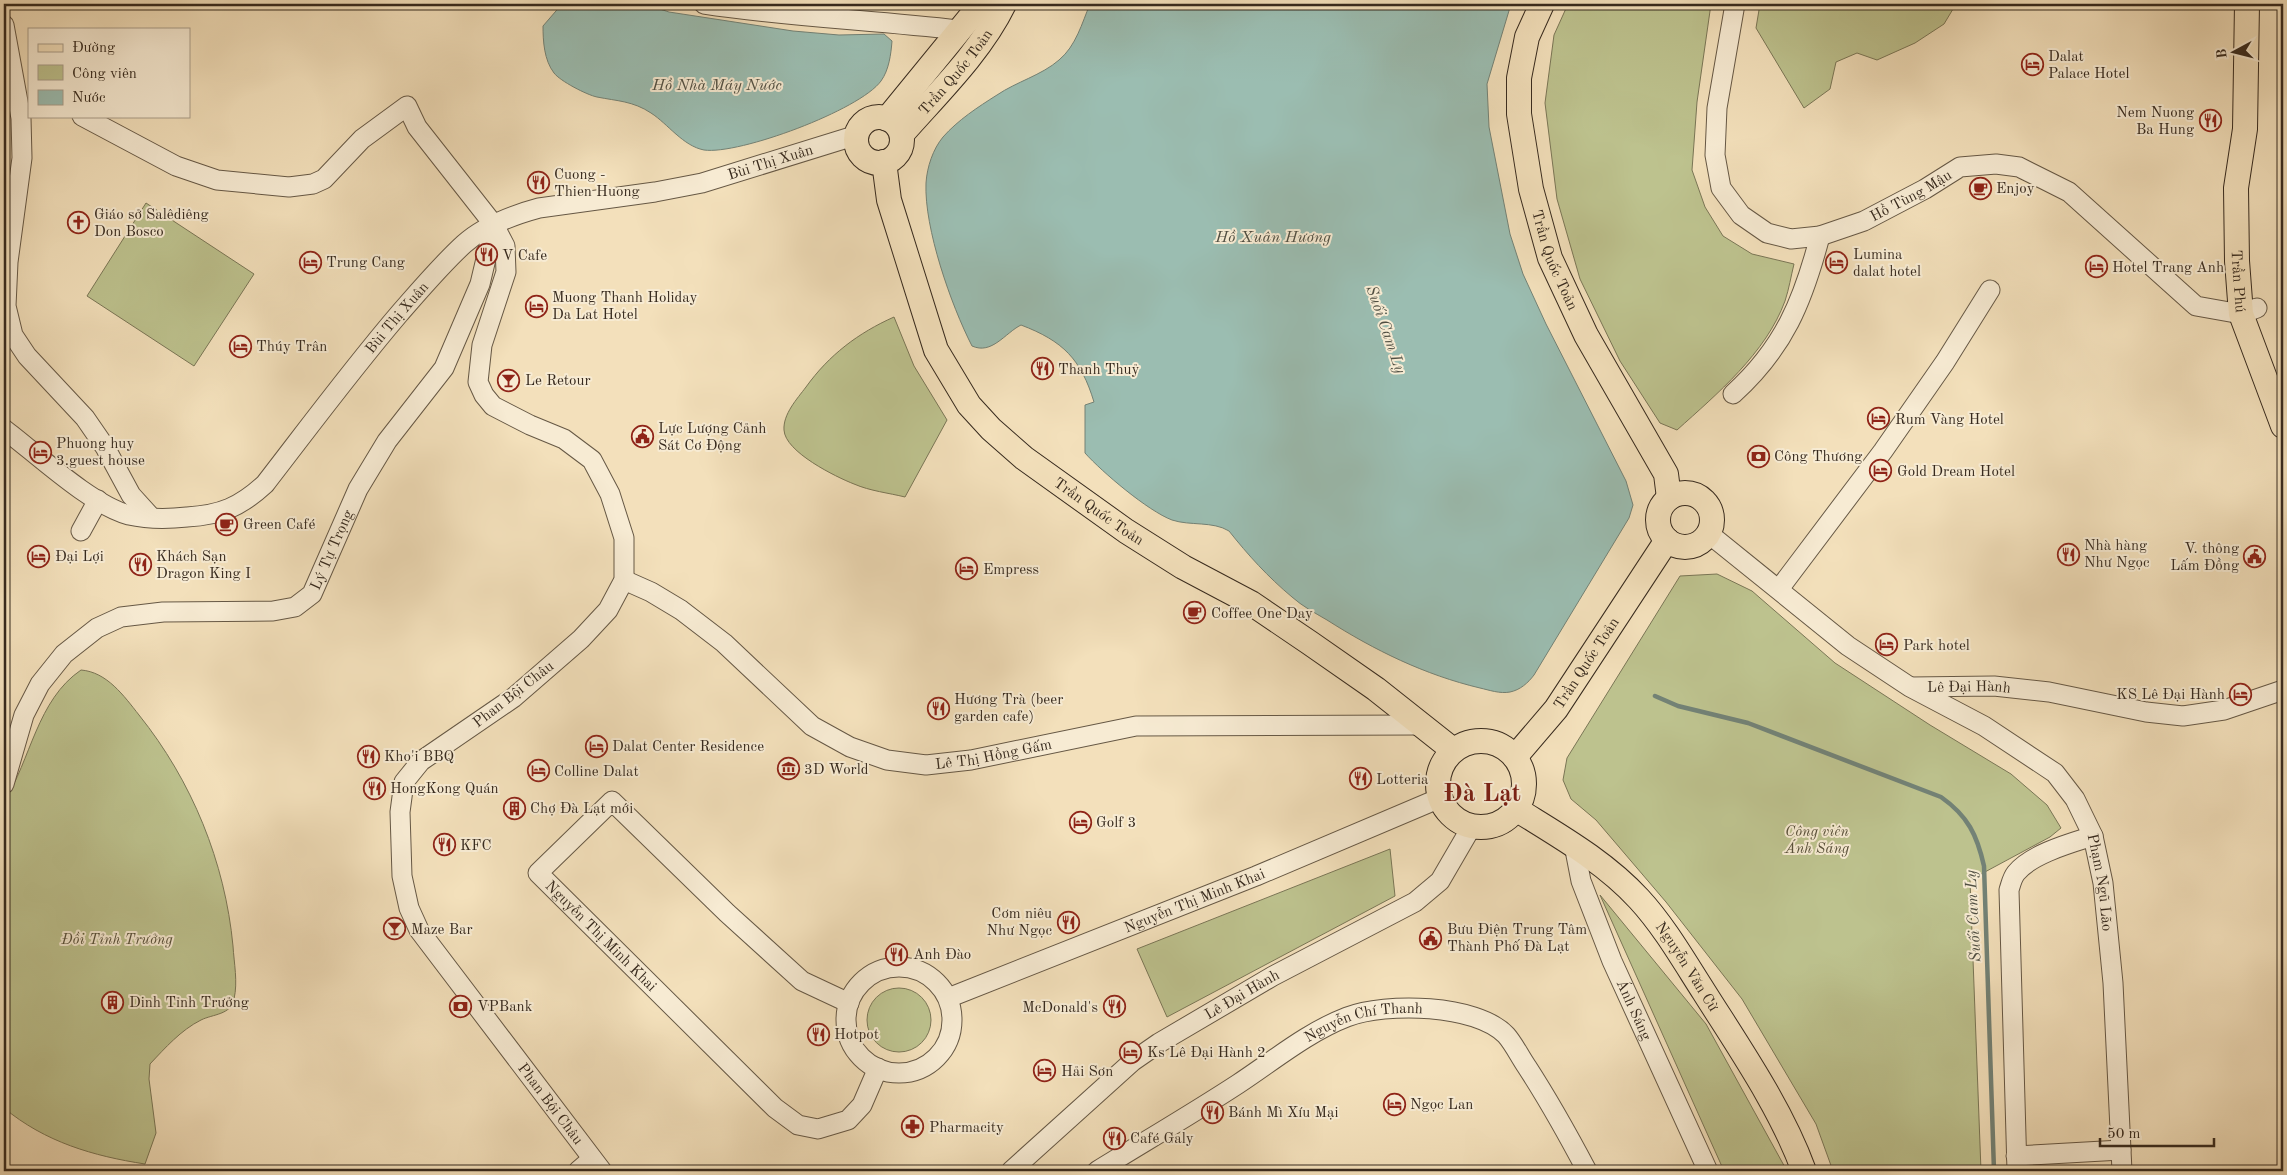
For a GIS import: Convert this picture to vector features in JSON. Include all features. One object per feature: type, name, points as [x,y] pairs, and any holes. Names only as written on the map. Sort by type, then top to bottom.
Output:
[{"type":"main road","name":"Trần Quốc Toản","points":[[1542,4],[1527,37],[1518,78],[1519,114],[1531,189],[1550,258],[1586,335],[1666,474],[1669,498]]},
{"type":"main road","name":"Trần Phú","points":[[2247,4],[2245,129],[2236,188],[2237,261],[2249,311],[2283,426]]},
{"type":"main road","name":"Trần Quốc Toản","points":[[894,126],[958,30],[992,6]]},
{"type":"main road","name":"Trần Quốc Toản","points":[[894,126],[955,73],[992,6]]},
{"type":"main road","points":[[880,117],[894,126],[900,150],[895,156],[884,162],[869,160],[863,155],[859,149],[857,135],[865,122],[880,117]]},
{"type":"main road","name":"Trần Quốc Toản","points":[[884,162],[889,200],[936,350],[969,405],[991,429],[1024,458],[1126,531],[1184,567],[1251,604],[1376,689],[1453,750]]},
{"type":"main road","name":"Trần Phú","points":[[2249,311],[2283,383]]},
{"type":"main road","points":[[1684,492],[1700,497],[1710,510],[1711,526],[1708,533],[1703,540],[1689,547],[1673,544],[1661,534],[1658,518],[1659,510],[1669,498],[1684,492]]},
{"type":"main road","name":"Trần Quốc Toản","points":[[1515,757],[1556,709],[1667,540]]},
{"type":"main road","points":[[1485,741],[1505,747],[1515,757],[1522,769],[1524,782],[1522,796],[1516,809],[1508,818],[1497,824],[1485,827],[1472,826],[1453,816],[1440,798],[1438,786],[1439,772],[1444,760],[1453,750],[1465,743],[1485,741]]},
{"type":"main road","name":"Nguyễn Văn Cừ","points":[[1516,809],[1594,859],[1639,899],[1678,953],[1755,1074],[1804,1171]]},
{"type":"street","points":[[704,4],[759,12],[872,20],[958,30]]},
{"type":"street","name":"Hồ Tùng Mậu","points":[[1735,4],[1717,108],[1715,155],[1722,188],[1741,215],[1767,233],[1791,239],[1820,236],[1864,221],[1925,189],[1960,167],[1996,164],[2019,167],[2069,192],[2196,306],[2249,311]]},
{"type":"street","points":[[4,25],[14,71],[21,118],[22,158],[10,206],[6,306],[13,335],[27,356],[85,418],[105,447],[131,496],[151,517]]},
{"type":"street","name":"Phan Bội Châu","points":[[86,118],[176,166],[216,180],[289,187],[313,184],[324,179],[362,139],[407,106],[417,126],[494,225],[505,246],[506,272],[482,345],[478,382],[484,395],[493,406],[564,439],[592,460],[610,494],[624,538],[624,580],[608,610],[581,639],[513,698],[421,761],[404,782],[400,812],[402,876],[409,908],[420,930],[597,1165]]},
{"type":"street","name":"Bùi Thị Xuân","points":[[4,429],[98,500],[130,515],[151,517],[207,516],[232,509],[251,497],[265,484],[369,349],[422,287],[465,243],[494,225],[520,213],[539,208],[655,192],[702,183],[857,135]]},
{"type":"street","name":"Lý Tự Trọng","points":[[4,784],[24,715],[40,684],[64,654],[97,628],[122,617],[163,612],[273,611],[295,607],[312,594],[358,489],[387,441],[444,368],[480,284],[494,225]]},
{"type":"street","points":[[1733,394],[1754,376],[1773,352],[1800,301],[1820,236]]},
{"type":"street","points":[[1779,588],[1883,451],[1946,362],[1990,290]]},
{"type":"street","points":[[81,531],[98,500]]},
{"type":"street","name":"Lê Đại Hành","points":[[1708,533],[1779,588],[1848,646],[1910,687],[1994,686],[2048,692],[2146,712],[2183,716],[2224,710],[2281,693]]},
{"type":"street","name":"Lê Thị Hồng Gấm","points":[[624,580],[651,592],[681,610],[724,643],[812,726],[850,747],[888,760],[926,765],[972,760],[1136,726],[1420,725]]},
{"type":"street","name":"Phạm Ngũ Lão","points":[[1910,687],[1984,726],[2055,773],[2075,799],[2093,836],[2103,883],[2113,983],[2122,1171]]},
{"type":"street","name":"Nguyễn Thị Minh Khai","points":[[948,998],[1256,876],[1440,798]]},
{"type":"street","name":"Nguyễn Thị Minh Khai","points":[[849,1003],[802,981],[727,913],[612,801],[538,874],[775,1108],[798,1125],[818,1129],[848,1120],[862,1105],[878,1068]]},
{"type":"street","name":"Lê Đại Hành","points":[[1012,1171],[1133,1061],[1159,1043],[1273,976],[1415,902],[1440,881],[1472,826]]},
{"type":"street","points":[[2093,836],[2060,847],[2030,861],[2017,871],[2009,890],[2017,1163],[2121,1150]]},
{"type":"street","name":"Ánh Sáng","points":[[1574,845],[1581,880],[1612,961],[1708,1171]]},
{"type":"street","points":[[893,966],[910,967],[926,973],[939,984],[948,998],[952,1014],[951,1029],[946,1044],[937,1057],[924,1067],[909,1072],[893,1073],[878,1068],[863,1058],[852,1044],[846,1027],[849,1003],[853,993],[863,980],[877,971],[893,966]]},
{"type":"street","name":"Nguyễn Chí Thanh","points":[[1097,1171],[1232,1088],[1322,1029],[1347,1017],[1386,1008],[1417,1008],[1447,1011],[1487,1021],[1506,1035],[1552,1105],[1587,1171]]},
{"type":"street","points":[[578,1171],[597,1165]]},
{"type":"green space","points":[[1568,4],[1711,4],[1697,102],[1692,170],[1705,207],[1723,236],[1752,254],[1794,264],[1785,301],[1777,320],[1766,338],[1739,372],[1677,430],[1660,423],[1620,361],[1580,279],[1557,199],[1545,103],[1554,35]]},
{"type":"green space","points":[[1760,4],[1956,4],[1944,24],[1915,43],[1877,60],[1857,53],[1836,62],[1830,89],[1804,108],[1756,28]]},
{"type":"green space","points":[[146,203],[254,274],[194,366],[87,296]]},
{"type":"green space","points":[[894,317],[914,366],[947,420],[905,497],[860,486],[824,470],[793,447],[784,430],[784,424],[791,407],[824,365],[856,338]]},
{"type":"green space","name":"Công viên Ánh Sáng","points":[[1717,574],[1752,591],[1835,663],[1930,725],[2011,774],[2047,805],[2061,828],[2050,837],[1970,880],[1981,1171],[1833,1171],[1816,1124],[1742,999],[1666,902],[1596,820],[1571,799],[1563,780],[1567,758],[1680,576]]},
{"type":"green space","name":"Đồi Tỉnh Trưởng","points":[[81,670],[99,675],[121,693],[158,740],[175,767],[190,795],[214,853],[229,915],[236,986],[234,999],[225,1011],[201,1020],[187,1029],[150,1064],[149,1079],[156,1133],[145,1164],[107,1157],[70,1146],[36,1130],[4,1108],[4,802],[44,714],[54,697]]},
{"type":"green space","points":[[1390,849],[1395,896],[1167,1017],[1137,949]]},
{"type":"green space","points":[[1600,895],[1706,1024],[1787,1171],[1724,1171]]},
{"type":"green space","points":[[899,988],[911,990],[922,997],[929,1008],[931,1020],[929,1032],[922,1043],[911,1050],[899,1052],[887,1050],[876,1043],[869,1032],[867,1020],[869,1008],[876,997],[887,990]]},
{"type":"water","name":"Hồ Nhà Máy Nước","points":[[562,4],[644,4],[669,12],[793,31],[839,35],[884,34],[892,41],[890,56],[888,67],[881,81],[869,92],[849,105],[825,117],[770,138],[721,150],[704,150],[689,144],[644,109],[631,104],[587,94],[568,84],[554,73],[546,56],[543,26]]},
{"type":"water","name":"Hồ Xuân Hương","points":[[1090,4],[1511,4],[1487,84],[1489,127],[1510,234],[1523,274],[1546,324],[1626,481],[1633,505],[1629,518],[1534,675],[1520,688],[1510,692],[1495,692],[1460,683],[1400,660],[1345,631],[1296,600],[1259,566],[1229,531],[1216,526],[1172,520],[1138,500],[1085,453],[1085,405],[1094,402],[1083,374],[1076,363],[1068,353],[1048,338],[1021,325],[998,342],[986,348],[972,346],[940,266],[929,222],[926,183],[931,158],[943,137],[962,119],[1004,90],[1045,70],[1059,60],[1070,48],[1078,34]]},
{"type":"waterway","name":"Suối Cam Ly","points":[[1655,696],[1678,706],[1748,723],[1941,797],[1965,819],[1978,845],[1984,866],[1994,1171]]},
{"type":"place","name":"Dalat Palace Hotel","points":[[2032,65]]},
{"type":"place","name":"Nem Nuong Ba Hung","points":[[2210,121]]},
{"type":"place","name":"Cuong - Thien Huong","points":[[538,183]]},
{"type":"place","name":"Enjoy","points":[[1980,188]]},
{"type":"place","name":"Giáo sở Salêdiêng Don Bosco","points":[[78,223]]},
{"type":"place","name":"V Cafe","points":[[486,255]]},
{"type":"place","name":"Trung Cang","points":[[310,262]]},
{"type":"place","name":"Lumina dalat hotel","points":[[1837,263]]},
{"type":"place","name":"Hotel Trang Anh","points":[[2096,267]]},
{"type":"place","name":"Muong Thanh Holiday Da Lat Hotel","points":[[536,306]]},
{"type":"place","name":"Thúy Trân","points":[[240,346]]},
{"type":"place","name":"Thanh Thuỷ","points":[[1042,369]]},
{"type":"place","name":"Le Retour","points":[[509,380]]},
{"type":"place","name":"Rum Vàng Hotel","points":[[1879,419]]},
{"type":"place","name":"Lực Lượng Cảnh Sát Cơ Động","points":[[642,437]]},
{"type":"place","name":"Phuong huy 3.guest house","points":[[40,452]]},
{"type":"place","name":"Công Thương","points":[[1758,456]]},
{"type":"place","name":"Gold Dream Hotel","points":[[1881,471]]},
{"type":"place","name":"Green Café","points":[[227,524]]},
{"type":"place","name":"Nhà hàng Như Ngọc","points":[[2068,554]]},
{"type":"place","name":"Đại Lợi","points":[[39,556]]},
{"type":"place","name":"V. thông Lấm Đồng","points":[[2255,557]]},
{"type":"place","name":"Khách Sạn Dragon King I","points":[[140,565]]},
{"type":"place","name":"Empress","points":[[967,569]]},
{"type":"place","name":"Coffee One Day","points":[[1195,613]]},
{"type":"place","name":"Park hotel","points":[[1887,645]]},
{"type":"place","name":"KS Lê Đại Hành","points":[[2241,694]]},
{"type":"place","name":"Hương Trà (beer garden cafe)","points":[[938,708]]},
{"type":"place","name":"Dalat Center Residence","points":[[596,746]]},
{"type":"place","name":"Kho'i BBQ","points":[[368,756]]},
{"type":"place","name":"3D World","points":[[788,769]]},
{"type":"place","name":"Colline Dalat","points":[[538,771]]},
{"type":"place","name":"Lotteria","points":[[1360,779]]},
{"type":"place","name":"HongKong Quán","points":[[374,788]]},
{"type":"place","name":"Chợ Đà Lạt mới","points":[[514,808]]},
{"type":"place","name":"Golf 3","points":[[1080,822]]},
{"type":"place","name":"KFC","points":[[444,845]]},
{"type":"place","name":"Cơm niêu Như Ngọc","points":[[1068,922]]},
{"type":"place","name":"Maze Bar","points":[[395,929]]},
{"type":"place","name":"Bưu Điện Trung Tâm Thành Phố Đà Lạt","points":[[1431,938]]},
{"type":"place","name":"Anh Đào","points":[[897,954]]},
{"type":"place","name":"Dinh Tỉnh Trưởng","points":[[113,1002]]},
{"type":"place","name":"VPBank","points":[[461,1006]]},
{"type":"place","name":"McDonald's","points":[[1114,1007]]},
{"type":"place","name":"Hotpot","points":[[818,1034]]},
{"type":"place","name":"Ks Lê Đại Hành 2","points":[[1131,1052]]},
{"type":"place","name":"Hải Sơn","points":[[1045,1071]]},
{"type":"place","name":"Ngọc Lan","points":[[1394,1104]]},
{"type":"place","name":"Bánh Mì Xíu Mại","points":[[1212,1112]]},
{"type":"place","name":"Pharmacity","points":[[913,1127]]},
{"type":"place","name":"Café Galy","points":[[1114,1138]]},
{"type":"district","name":"Đà Lạt","points":[[1482,792]]}]
